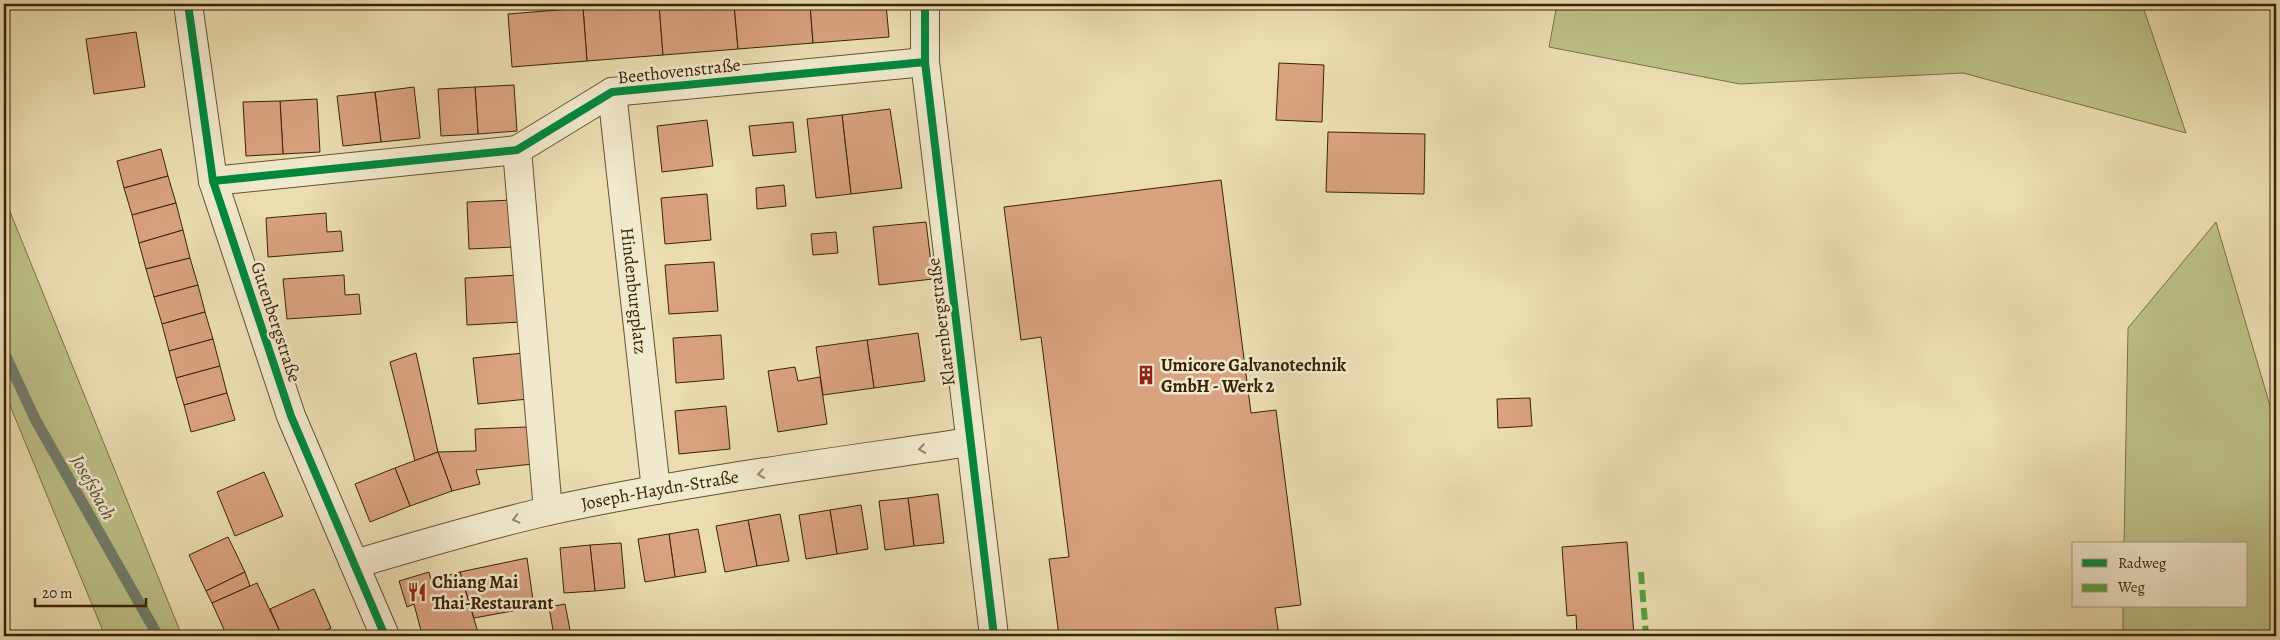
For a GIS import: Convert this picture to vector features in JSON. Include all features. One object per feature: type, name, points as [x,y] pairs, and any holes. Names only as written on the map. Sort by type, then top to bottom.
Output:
[{"type":"street","name":"Gutenbergstraße","points":[[188,4],[213,181],[291,416],[385,636]]},
{"type":"street","name":"Klarenbergstraße","points":[[925,4],[924,62],[994,636]]},
{"type":"street","name":"Beethovenstraße","points":[[213,181],[517,150],[612,92],[924,62]]},
{"type":"street","name":"Hindenburgplatz","points":[[612,92],[656,490]]},
{"type":"street","points":[[517,150],[548,511]]},
{"type":"street","name":"Joseph-Haydn-Straße","points":[[355,564],[443,538],[548,511],[656,490],[970,442]]},
{"type":"green space","points":[[1557,4],[2142,4],[2186,133],[1963,73],[1740,84],[1549,47]]},
{"type":"green space","points":[[4,197],[182,636],[105,636],[4,391]]},
{"type":"green space","points":[[2216,222],[2276,426],[2276,636],[2123,636],[2123,608],[2248,608],[2248,542],[2124,542],[2128,328]]},
{"type":"building","points":[[659,4],[663,55],[587,61],[583,8]]},
{"type":"building","points":[[659,4],[734,4],[738,49],[663,55]]},
{"type":"building","points":[[734,4],[810,4],[813,43],[738,49]]},
{"type":"building","points":[[810,4],[886,4],[889,37],[813,43]]},
{"type":"building","points":[[583,8],[587,61],[512,67],[508,14]]},
{"type":"building","points":[[136,32],[145,87],[94,94],[86,39]]},
{"type":"building","points":[[1279,63],[1324,65],[1322,122],[1276,120]]},
{"type":"building","points":[[514,85],[517,131],[478,134],[475,87]]},
{"type":"building","points":[[414,87],[420,138],[381,142],[375,92]]},
{"type":"building","points":[[475,87],[478,134],[441,136],[438,89]]},
{"type":"building","points":[[375,92],[381,142],[343,146],[337,96]]},
{"type":"building","points":[[317,99],[320,152],[283,154],[280,101]]},
{"type":"building","points":[[280,101],[283,154],[246,156],[243,102]]},
{"type":"building","points":[[890,109],[902,188],[851,194],[842,115]]},
{"type":"building","points":[[842,115],[851,194],[816,198],[807,119]]},
{"type":"building","points":[[707,120],[713,166],[662,172],[657,126]]},
{"type":"building","points":[[793,122],[796,152],[753,156],[749,126]]},
{"type":"building","points":[[1328,132],[1425,134],[1424,194],[1326,192]]},
{"type":"building","points":[[161,149],[168,176],[124,188],[117,161]]},
{"type":"building","points":[[168,176],[176,203],[132,215],[124,188]]},
{"type":"building","name":"Umicore Galvanotechnik GmbH - Werk 2","points":[[1221,180],[1251,413],[1276,410],[1301,605],[1275,608],[1279,636],[1059,636],[1049,559],[1069,557],[1041,337],[1021,340],[1004,207]]},
{"type":"building","points":[[784,185],[786,206],[757,209],[756,188]]},
{"type":"building","points":[[707,194],[711,240],[665,244],[661,198]]},
{"type":"building","points":[[513,200],[515,247],[469,249],[467,202]]},
{"type":"building","points":[[176,203],[183,230],[139,243],[132,215]]},
{"type":"building","points":[[326,213],[327,232],[341,231],[343,251],[268,257],[266,218]]},
{"type":"building","points":[[926,222],[933,279],[879,285],[873,227]]},
{"type":"building","points":[[183,230],[190,258],[146,269],[139,243]]},
{"type":"building","points":[[836,232],[838,253],[813,255],[811,234]]},
{"type":"building","points":[[190,258],[198,285],[154,297],[146,269]]},
{"type":"building","points":[[714,262],[718,311],[669,314],[665,265]]},
{"type":"building","points":[[344,275],[345,295],[359,294],[361,314],[287,319],[283,279]]},
{"type":"building","points":[[519,275],[521,322],[467,325],[465,278]]},
{"type":"building","points":[[198,285],[205,312],[162,324],[154,297]]},
{"type":"building","points":[[205,312],[213,339],[169,351],[162,324]]},
{"type":"building","points":[[918,333],[925,381],[874,388],[867,340]]},
{"type":"building","points":[[721,335],[724,379],[676,383],[673,338]]},
{"type":"building","points":[[213,339],[220,366],[176,378],[169,351]]},
{"type":"building","points":[[867,340],[874,388],[823,395],[816,347]]},
{"type":"building","points":[[416,353],[438,452],[415,461],[390,362]]},
{"type":"building","points":[[524,353],[528,399],[478,404],[473,358]]},
{"type":"building","points":[[220,366],[227,393],[184,405],[176,378]]},
{"type":"building","points":[[795,367],[798,381],[820,377],[827,424],[778,432],[768,371]]},
{"type":"building","points":[[227,393],[235,420],[191,432],[184,405]]},
{"type":"building","points":[[1530,398],[1532,426],[1498,428],[1497,399]]},
{"type":"building","points":[[726,406],[730,449],[679,454],[675,411]]},
{"type":"building","points":[[527,427],[533,464],[476,470],[480,484],[452,491],[438,452],[476,451],[475,429]]},
{"type":"building","points":[[438,452],[452,491],[410,506],[395,468]]},
{"type":"building","points":[[395,468],[410,506],[370,522],[355,484]]},
{"type":"building","points":[[264,472],[283,516],[235,536],[217,492]]},
{"type":"building","points":[[938,494],[944,543],[914,546],[908,498]]},
{"type":"building","points":[[908,498],[914,546],[885,550],[879,501]]},
{"type":"building","points":[[861,505],[868,549],[837,554],[830,510]]},
{"type":"building","points":[[830,510],[837,554],[806,559],[799,515]]},
{"type":"building","points":[[780,514],[789,561],[757,566],[748,520]]},
{"type":"building","points":[[748,520],[757,566],[725,572],[716,526]]},
{"type":"building","points":[[698,529],[706,572],[675,577],[669,534]]},
{"type":"building","points":[[669,534],[675,577],[645,582],[638,539]]},
{"type":"building","points":[[228,537],[245,572],[206,591],[189,555]]},
{"type":"building","points":[[1627,542],[1634,636],[1577,636],[1576,615],[1567,616],[1562,547]]},
{"type":"building","points":[[621,543],[625,588],[595,591],[590,545]]},
{"type":"building","points":[[590,545],[595,591],[564,593],[560,548]]},
{"type":"building","points":[[527,558],[534,607],[474,618],[460,572]]},
{"type":"building","points":[[245,572],[250,586],[212,603],[206,591]]},
{"type":"building","points":[[429,572],[431,580],[460,572],[479,636],[429,636],[427,630],[421,631],[414,604],[407,607],[399,581]]},
{"type":"building","points":[[257,583],[282,636],[227,636],[212,603]]},
{"type":"building","points":[[314,589],[331,628],[313,636],[282,636],[270,609]]},
{"type":"building","points":[[565,604],[571,635],[554,636],[549,607]]},
{"type":"waterway","name":"Josefsbach","points":[[4,352],[35,419],[158,636]]},
{"type":"marked path","points":[[1641,572],[1646,636]]},
{"type":"cycle path","points":[[188,4],[213,181],[291,416],[385,636]]},
{"type":"cycle path","points":[[925,4],[925,62],[994,636]]},
{"type":"cycle path","points":[[213,181],[517,150],[612,92],[925,62]]},
{"type":"place","name":"Umicore Galvanotechnik GmbH - Werk 2","points":[[1146,375]]},
{"type":"place","name":"Chiang Mai Thai-Restaurant","points":[[417,592]]}]
